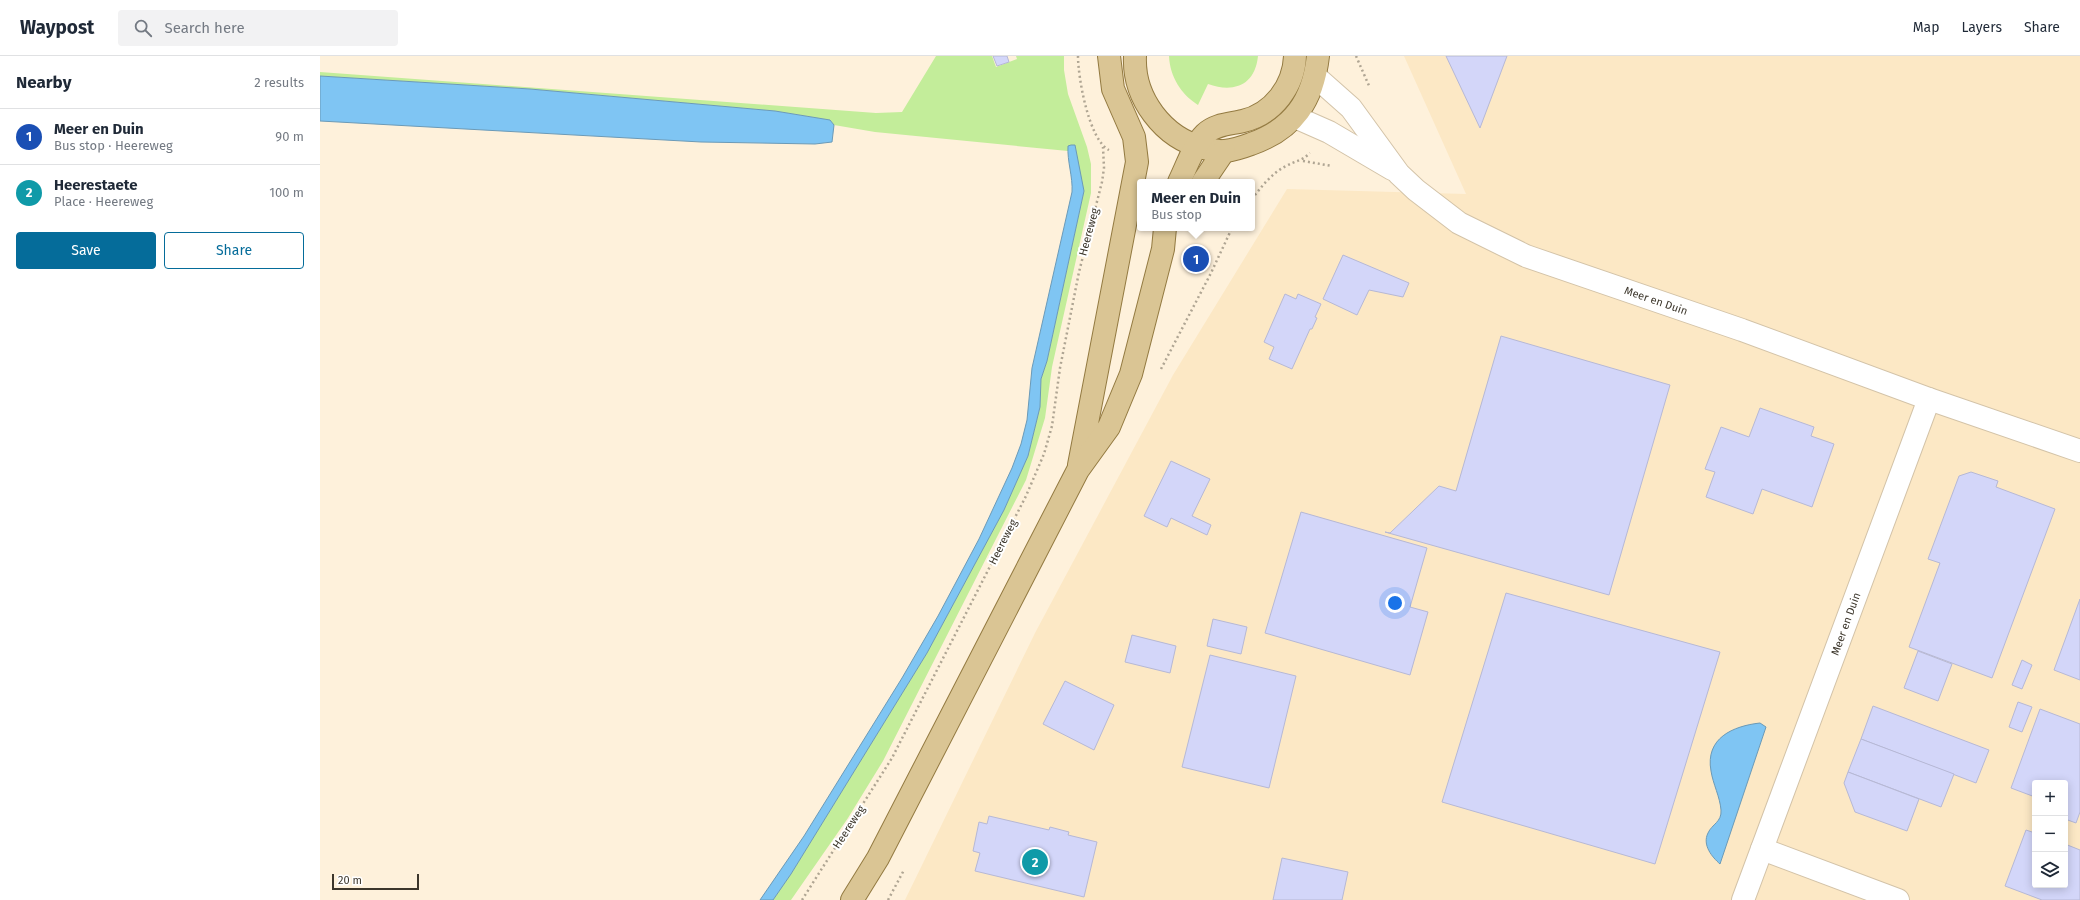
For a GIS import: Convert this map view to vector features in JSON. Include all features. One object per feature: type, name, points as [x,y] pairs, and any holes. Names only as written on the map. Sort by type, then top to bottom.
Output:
[{"type":"main road","points":[[1078,470],[1137,162],[1134,137],[1113,89],[1109,56]]},
{"type":"main road","points":[[1135,56],[1137,79],[1149,108],[1169,131],[1196,146],[1224,151],[1264,140],[1283,128],[1295,117],[1307,100],[1317,66],[1295,58],[1289,83],[1275,103],[1256,117],[1217,127],[1206,133],[1196,146],[1180,179]]},
{"type":"main road","points":[[1205,179],[1224,151]]},
{"type":"main road","points":[[852,900],[888,837],[1078,470],[1109,427],[1131,374],[1163,249],[1165,231]]},
{"type":"main road","points":[[1163,249],[1176,231]]},
{"type":"street","name":"Meer en Duin","points":[[1317,66],[1351,108],[1400,174],[1416,190],[1458,223],[1526,256],[1742,330],[1929,399],[2080,451]]},
{"type":"street","name":"Meer en Duin","points":[[1295,117],[1329,132],[1400,174]]},
{"type":"street","name":"Meer en Duin","points":[[1743,900],[1929,399]]},
{"type":"street","points":[[1762,849],[1898,900]]},
{"type":"path","name":"Heereweg","points":[[802,900],[892,758],[1026,496],[1044,454],[1052,426],[1060,368],[1079,272],[1102,182],[1104,168],[1103,147],[1089,117],[1081,92],[1078,56]]},
{"type":"shaded area","points":[[1404,56],[2080,56],[2080,900],[905,900],[1035,633],[1173,375],[1287,189],[1466,194]]},
{"type":"green space","points":[[936,56],[992,56],[996,67],[1017,59],[1016,56],[1064,56],[1064,70],[1068,94],[1087,147],[1091,164],[1091,193],[1052,367],[1045,418],[1026,480],[883,761],[848,818],[791,900],[773,900],[791,874],[927,653],[1004,510],[1028,456],[1040,407],[1041,379],[1047,361],[1084,191],[1068,146],[1068,151],[875,132],[834,125],[830,120],[775,111],[530,89],[320,76],[320,72],[876,113],[902,112]]},
{"type":"green space","points":[[1169,56],[1258,56],[1256,66],[1252,74],[1241,85],[1226,88],[1208,84],[1198,105],[1186,96],[1174,78]]},
{"type":"water","points":[[320,76],[530,89],[775,111],[830,120],[834,125],[832,142],[815,144],[701,142],[320,121]]},
{"type":"water","points":[[1075,145],[1084,191],[1047,361],[1041,379],[1040,407],[1028,456],[1004,510],[927,653],[791,874],[773,900],[760,900],[804,836],[902,678],[938,616],[979,539],[1012,468],[1021,444],[1027,420],[1032,368],[1072,192],[1072,181],[1068,157],[1068,146]]},
{"type":"water","points":[[1760,723],[1766,727],[1720,864],[1711,854],[1706,842],[1708,833],[1721,814],[1719,800],[1711,771],[1710,760],[1712,750],[1723,736],[1731,731],[1740,727]]},
{"type":"building","points":[[993,56],[1007,56],[1009,62],[997,66]]},
{"type":"building","points":[[1446,56],[1507,56],[1480,128]]},
{"type":"building","points":[[1343,255],[1409,283],[1403,297],[1369,290],[1357,315],[1323,299]]},
{"type":"building","points":[[1285,294],[1296,299],[1298,294],[1321,304],[1315,317],[1317,318],[1312,329],[1310,329],[1292,369],[1269,359],[1274,347],[1264,342]]},
{"type":"building","points":[[1501,336],[1670,385],[1609,595],[1385,532],[1390,533],[1439,486],[1456,491]]},
{"type":"building","points":[[1760,408],[1814,427],[1811,436],[1834,444],[1812,507],[1762,489],[1753,514],[1706,497],[1715,472],[1705,469],[1721,427],[1749,437]]},
{"type":"building","points":[[1171,461],[1210,479],[1192,516],[1211,525],[1207,535],[1171,518],[1167,527],[1144,516]]},
{"type":"building","points":[[1971,472],[1998,481],[1996,487],[2055,509],[1992,678],[1909,647],[1940,563],[1928,559],[1959,476]]},
{"type":"building","points":[[1301,512],[1427,548],[1410,607],[1428,612],[1410,675],[1265,633]]},
{"type":"building","points":[[1506,593],[1720,652],[1655,864],[1442,802]]},
{"type":"building","points":[[2080,599],[2080,680],[2054,670]]},
{"type":"building","points":[[1213,619],[1247,627],[1241,654],[1207,646]]},
{"type":"building","points":[[1132,635],[1176,646],[1170,673],[1125,662]]},
{"type":"building","points":[[1918,651],[1952,664],[1938,701],[1904,688]]},
{"type":"building","points":[[1210,655],[1296,676],[1269,788],[1182,767]]},
{"type":"building","points":[[2022,660],[2032,665],[2022,689],[2012,685]]},
{"type":"building","points":[[1065,681],[1114,705],[1094,750],[1043,724]]},
{"type":"building","points":[[2018,702],[2032,707],[2022,732],[2009,727]]},
{"type":"building","points":[[1873,706],[1989,750],[1976,783],[1861,739]]},
{"type":"building","points":[[2040,709],[2080,724],[2080,812],[2076,823],[2068,820],[2068,780],[2032,780],[2032,796],[2011,788]]},
{"type":"building","points":[[1861,739],[1954,774],[1941,807],[1848,772]]},
{"type":"building","points":[[1848,772],[1919,799],[1907,831],[1855,812],[1844,783]]},
{"type":"building","points":[[989,816],[1049,830],[1050,827],[1069,832],[1068,835],[1097,842],[1084,897],[975,871],[980,853],[973,851],[979,822],[987,824]]},
{"type":"building","points":[[2026,830],[2032,832],[2032,888],[2068,888],[2068,845],[2080,850],[2080,900],[2042,900],[2005,886]]},
{"type":"building","points":[[1282,858],[1348,872],[1342,900],[1273,900]]},
{"type":"place","name":"Meer en Duin","points":[[1196,259]]},
{"type":"place","name":"Heerestaete","points":[[1035,862]]}]
